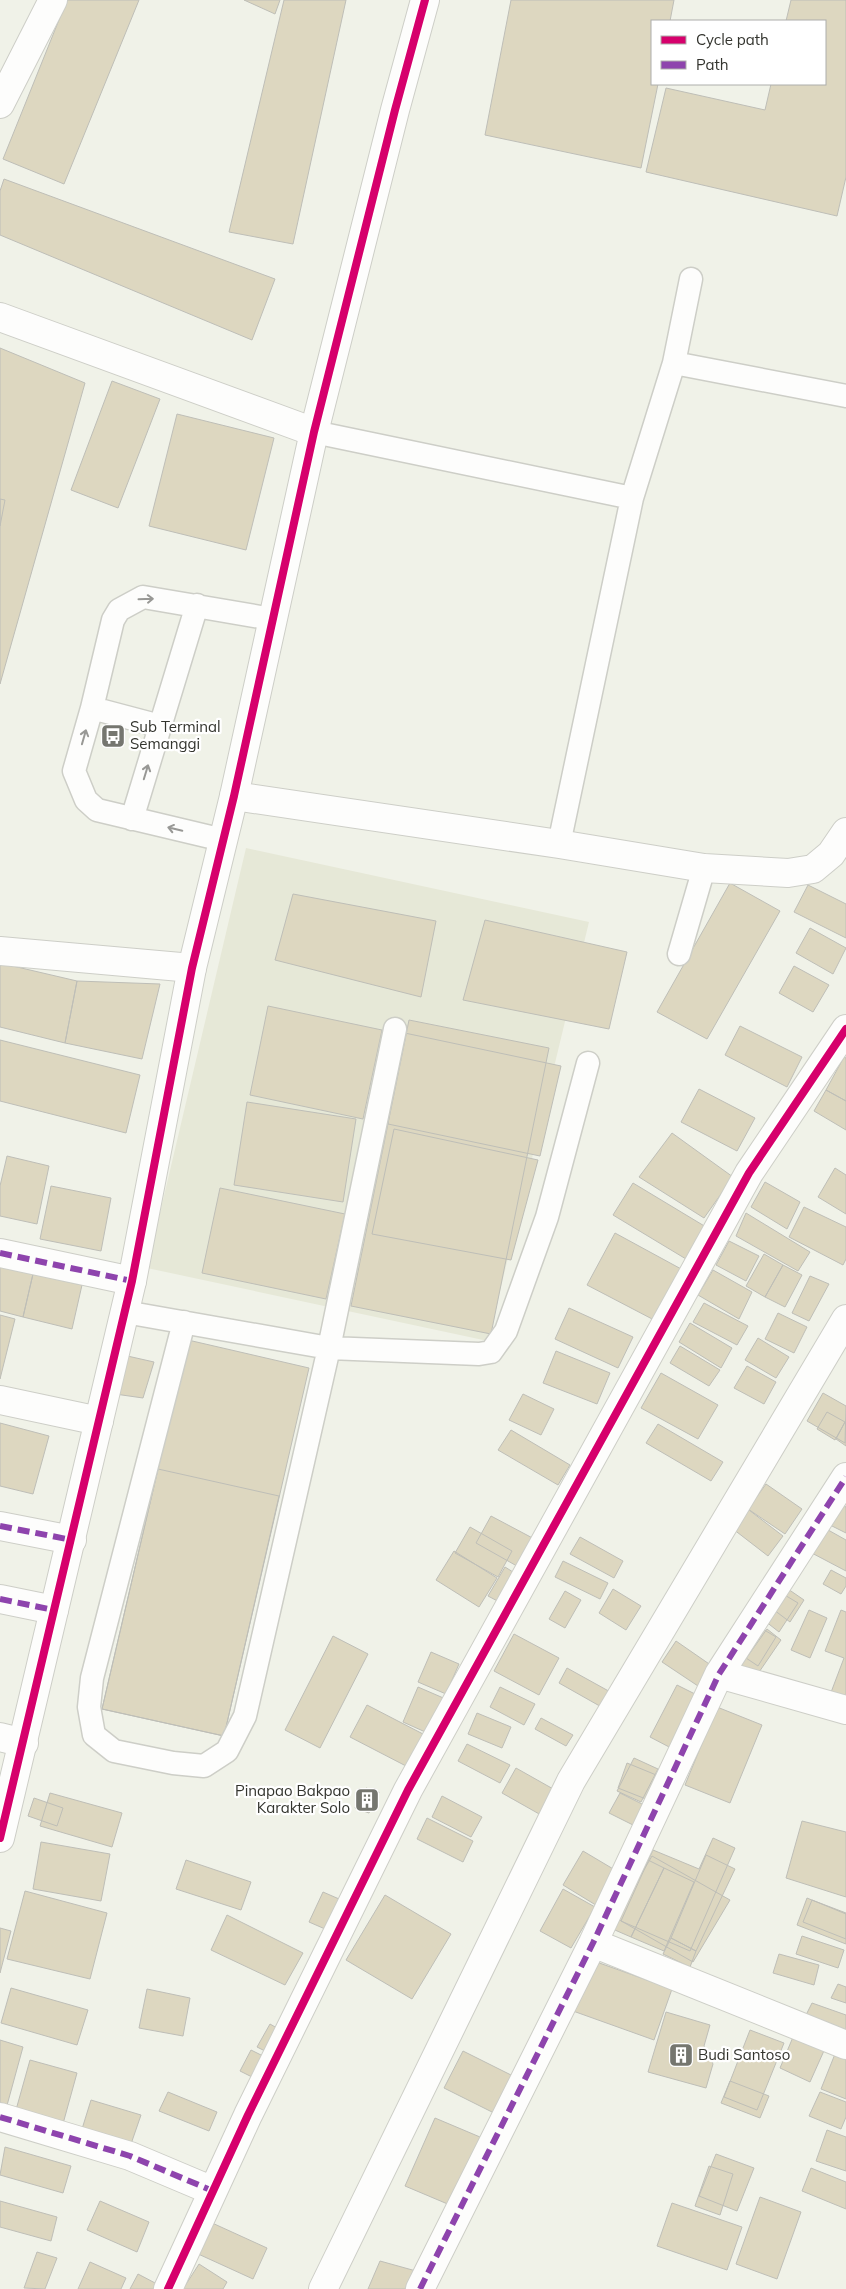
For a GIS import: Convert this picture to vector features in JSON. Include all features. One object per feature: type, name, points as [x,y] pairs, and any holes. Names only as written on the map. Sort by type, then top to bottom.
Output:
[{"type":"street","points":[[0,104],[53,0]]},
{"type":"street","points":[[0,1838],[12,1740],[54,1610],[125,1312],[192,968],[234,796],[314,432],[425,0]]},
{"type":"street","points":[[0,318],[314,432]]},
{"type":"street","points":[[234,796],[559,844],[704,868],[788,873],[814,869],[831,854],[846,832]]},
{"type":"street","points":[[0,952],[192,968]]},
{"type":"street","points":[[168,2289],[212,2191],[413,1781],[749,1173],[846,1029]]},
{"type":"street","points":[[0,1253],[132,1281]]},
{"type":"street","points":[[323,2289],[571,1781],[846,1319]]},
{"type":"street","points":[[0,1400],[99,1420]]},
{"type":"street","points":[[420,2289],[593,1943],[718,1674],[846,1477]]},
{"type":"street","points":[[0,1526],[72,1540]]},
{"type":"street","points":[[0,1599],[54,1610]]},
{"type":"street","points":[[718,1674],[846,1710]]},
{"type":"street","points":[[593,1943],[846,2045]]},
{"type":"street","points":[[0,2117],[130,2156],[212,2191]]},
{"type":"lane","points":[[559,844],[632,498],[674,364],[691,278]]},
{"type":"lane","points":[[674,364],[846,396]]},
{"type":"lane","points":[[314,432],[632,498]]},
{"type":"lane","points":[[223,840],[97,810],[86,800],[74,771],[92,708],[113,620],[119,610],[144,597],[272,619]]},
{"type":"lane","points":[[132,819],[197,605]]},
{"type":"lane","points":[[92,708],[160,726]]},
{"type":"lane","points":[[679,954],[704,868]]},
{"type":"lane","points":[[184,1322],[92,1678],[89,1707],[94,1735],[114,1751],[173,1764],[204,1766],[227,1751],[245,1716],[329,1348],[395,1029]]},
{"type":"lane","points":[[125,1312],[329,1348],[479,1354],[491,1352],[506,1331],[547,1216],[588,1063]]},
{"type":"shaded area","points":[[246,848],[589,922],[488,1341],[147,1268]]},
{"type":"building","points":[[67,0],[139,0],[64,184],[3,159]]},
{"type":"building","points":[[244,0],[280,0],[275,14]]},
{"type":"building","points":[[284,0],[346,0],[293,244],[229,232]]},
{"type":"building","points":[[511,0],[674,0],[670,20],[651,20],[651,85],[658,85],[641,168],[485,135]]},
{"type":"building","points":[[791,0],[846,0],[846,177],[837,216],[646,172],[666,88],[765,110],[771,85],[826,85],[826,20],[786,20]]},
{"type":"building","points":[[4,179],[275,279],[252,340],[0,235],[0,191]]},
{"type":"building","points":[[0,348],[85,383],[0,684]]},
{"type":"building","points":[[112,381],[160,399],[118,508],[71,490]]},
{"type":"building","points":[[177,414],[274,438],[246,550],[149,526]]},
{"type":"building","points":[[0,499],[5,500],[0,526]]},
{"type":"building","points":[[730,883],[780,911],[707,1039],[657,1012]]},
{"type":"building","points":[[808,885],[846,904],[846,938],[794,912]]},
{"type":"building","points":[[293,894],[436,921],[421,997],[275,960]]},
{"type":"building","points":[[485,920],[627,952],[609,1029],[463,1000]]},
{"type":"building","points":[[810,928],[846,948],[833,974],[796,953]]},
{"type":"building","points":[[0,963],[77,981],[65,1043],[0,1027]]},
{"type":"building","points":[[794,966],[829,985],[813,1012],[779,993]]},
{"type":"building","points":[[77,981],[160,984],[142,1059],[65,1043]]},
{"type":"building","points":[[268,1006],[382,1030],[363,1119],[250,1095]]},
{"type":"building","points":[[409,1020],[549,1048],[491,1334],[351,1306]]},
{"type":"building","points":[[740,1026],[802,1057],[787,1087],[725,1055]]},
{"type":"building","points":[[400,1032],[561,1066],[540,1156],[388,1124]]},
{"type":"building","points":[[0,1040],[140,1075],[126,1133],[0,1101]]},
{"type":"building","points":[[844,1057],[846,1058],[846,1101],[826,1090]]},
{"type":"building","points":[[699,1089],[755,1118],[737,1151],[681,1122]]},
{"type":"building","points":[[826,1090],[846,1101],[846,1130],[814,1111]]},
{"type":"building","points":[[247,1102],[356,1119],[343,1202],[234,1185]]},
{"type":"building","points":[[394,1129],[538,1160],[511,1260],[372,1234]]},
{"type":"building","points":[[672,1133],[733,1177],[704,1218],[639,1177]]},
{"type":"building","points":[[7,1156],[49,1166],[37,1224],[0,1216],[0,1186]]},
{"type":"building","points":[[835,1168],[846,1175],[846,1214],[818,1197]]},
{"type":"building","points":[[765,1182],[800,1202],[787,1229],[751,1207]]},
{"type":"building","points":[[633,1183],[706,1227],[686,1259],[613,1215]]},
{"type":"building","points":[[51,1186],[111,1198],[101,1251],[40,1239]]},
{"type":"building","points":[[220,1188],[345,1214],[326,1299],[202,1273]]},
{"type":"building","points":[[804,1207],[846,1227],[846,1259],[843,1265],[789,1237]]},
{"type":"building","points":[[746,1213],[810,1252],[798,1271],[736,1236]]},
{"type":"building","points":[[615,1233],[683,1270],[656,1321],[587,1285]]},
{"type":"building","points":[[729,1241],[759,1256],[746,1281],[716,1265]]},
{"type":"building","points":[[764,1254],[783,1265],[765,1297],[746,1286]]},
{"type":"building","points":[[783,1265],[802,1275],[785,1307],[765,1297]]},
{"type":"building","points":[[0,1266],[33,1274],[23,1317],[0,1311]]},
{"type":"building","points":[[713,1270],[752,1292],[739,1319],[698,1295]]},
{"type":"building","points":[[33,1274],[82,1285],[72,1329],[23,1317]]},
{"type":"building","points":[[810,1276],[829,1284],[809,1321],[792,1313]]},
{"type":"building","points":[[704,1303],[748,1326],[737,1345],[693,1322]]},
{"type":"building","points":[[569,1308],[633,1337],[618,1368],[555,1339]]},
{"type":"building","points":[[778,1313],[807,1327],[794,1353],[765,1339]]},
{"type":"building","points":[[0,1315],[15,1319],[0,1379]]},
{"type":"building","points":[[690,1323],[732,1348],[721,1368],[679,1342]]},
{"type":"building","points":[[758,1338],[789,1357],[776,1378],[745,1360]]},
{"type":"building","points":[[188,1340],[309,1368],[224,1736],[102,1709]]},
{"type":"building","points":[[680,1346],[720,1370],[709,1386],[670,1363]]},
{"type":"building","points":[[556,1351],[610,1373],[597,1404],[543,1383]]},
{"type":"building","points":[[123,1355],[154,1362],[143,1398],[115,1394]]},
{"type":"building","points":[[747,1366],[776,1382],[764,1404],[734,1388]]},
{"type":"building","points":[[661,1373],[718,1405],[698,1439],[641,1408]]},
{"type":"building","points":[[823,1393],[846,1406],[845,1443],[807,1421]]},
{"type":"building","points":[[523,1394],[554,1409],[541,1435],[509,1420]]},
{"type":"building","points":[[827,1412],[845,1422],[835,1440],[817,1429]]},
{"type":"building","points":[[0,1423],[49,1436],[33,1494],[0,1486]]},
{"type":"building","points":[[846,1423],[846,1446],[836,1439]]},
{"type":"building","points":[[658,1424],[723,1462],[711,1481],[646,1443]]},
{"type":"building","points":[[511,1430],[570,1465],[558,1485],[498,1450]]},
{"type":"building","points":[[158,1469],[279,1496],[224,1736],[102,1709]]},
{"type":"building","points":[[766,1484],[802,1509],[785,1534],[748,1509]]},
{"type":"building","points":[[835,1501],[846,1507],[846,1533],[824,1522]]},
{"type":"building","points":[[749,1510],[783,1536],[768,1556],[733,1529]]},
{"type":"building","points":[[491,1516],[540,1542],[524,1570],[476,1543]]},
{"type":"building","points":[[821,1526],[846,1540],[846,1571],[808,1551]]},
{"type":"building","points":[[470,1527],[512,1551],[498,1577],[455,1553]]},
{"type":"building","points":[[580,1537],[623,1561],[614,1578],[570,1554]]},
{"type":"building","points":[[454,1551],[497,1578],[479,1607],[436,1580]]},
{"type":"building","points":[[563,1561],[608,1583],[600,1599],[555,1577]]},
{"type":"building","points":[[505,1567],[521,1577],[505,1605],[488,1596]]},
{"type":"building","points":[[831,1570],[846,1578],[846,1586],[841,1594],[823,1584]]},
{"type":"building","points":[[613,1589],[641,1606],[626,1630],[599,1613]]},
{"type":"building","points":[[788,1589],[804,1600],[790,1622],[774,1610]]},
{"type":"building","points":[[565,1591],[581,1600],[565,1628],[549,1619]]},
{"type":"building","points":[[783,1594],[798,1603],[779,1632],[765,1621]]},
{"type":"building","points":[[809,1610],[827,1618],[810,1658],[791,1650]]},
{"type":"building","points":[[841,1610],[846,1612],[846,1701],[830,1695],[844,1658],[825,1651]]},
{"type":"building","points":[[761,1628],[776,1637],[758,1666],[743,1656]]},
{"type":"building","points":[[767,1629],[781,1640],[755,1678],[740,1667]]},
{"type":"building","points":[[514,1634],[559,1658],[539,1695],[494,1671]]},
{"type":"building","points":[[333,1636],[368,1654],[320,1748],[285,1730]]},
{"type":"building","points":[[676,1641],[715,1668],[701,1688],[662,1662]]},
{"type":"building","points":[[431,1652],[459,1664],[446,1694],[418,1682]]},
{"type":"building","points":[[567,1668],[614,1694],[605,1709],[559,1683]]},
{"type":"building","points":[[677,1685],[701,1697],[673,1749],[650,1737]]},
{"type":"building","points":[[418,1687],[448,1700],[432,1735],[403,1722]]},
{"type":"building","points":[[500,1687],[535,1704],[524,1725],[490,1707]]},
{"type":"building","points":[[367,1705],[423,1734],[406,1766],[350,1737]]},
{"type":"building","points":[[717,1707],[762,1725],[730,1803],[685,1785]]},
{"type":"building","points":[[477,1713],[511,1727],[502,1748],[468,1734]]},
{"type":"building","points":[[541,1718],[573,1735],[566,1746],[535,1729]]},
{"type":"building","points":[[467,1744],[510,1765],[500,1783],[458,1761]]},
{"type":"building","points":[[634,1758],[658,1769],[641,1802],[617,1791]]},
{"type":"building","points":[[627,1763],[666,1779],[656,1803],[618,1788]]},
{"type":"building","points":[[516,1768],[555,1790],[541,1815],[502,1793]]},
{"type":"building","name":"Pinapao Bakpao Karakter Solo","points":[[366,1788],[379,1792],[369,1813],[355,1808]]},
{"type":"building","points":[[50,1793],[122,1813],[112,1847],[40,1826]]},
{"type":"building","points":[[620,1793],[654,1810],[643,1830],[609,1813]]},
{"type":"building","points":[[442,1796],[482,1817],[471,1837],[432,1817]]},
{"type":"building","points":[[34,1798],[63,1808],[57,1826],[28,1816]]},
{"type":"building","points":[[427,1818],[473,1841],[463,1862],[417,1839]]},
{"type":"building","points":[[802,1821],[846,1832],[846,1897],[786,1878]]},
{"type":"building","points":[[713,1838],[735,1848],[690,1951],[621,1921],[653,1850],[699,1869]]},
{"type":"building","points":[[41,1842],[110,1854],[101,1901],[33,1889]]},
{"type":"building","points":[[583,1851],[620,1873],[599,1907],[563,1885]]},
{"type":"building","points":[[706,1855],[735,1869],[696,1951],[671,1938]]},
{"type":"building","points":[[652,1856],[730,1900],[693,1962],[616,1918]]},
{"type":"building","points":[[642,1857],[664,1868],[631,1937],[608,1927]]},
{"type":"building","points":[[186,1860],[251,1882],[241,1910],[176,1889]]},
{"type":"building","points":[[664,1868],[694,1882],[664,1951],[631,1937]]},
{"type":"building","points":[[563,1889],[595,1907],[571,1948],[540,1931]]},
{"type":"building","points":[[25,1891],[107,1913],[90,1979],[7,1959]]},
{"type":"building","points":[[323,1892],[346,1902],[332,1932],[309,1922]]},
{"type":"building","points":[[385,1895],[451,1934],[412,1999],[346,1960]]},
{"type":"building","points":[[807,1898],[846,1914],[846,1944],[797,1925]]},
{"type":"building","points":[[812,1900],[846,1913],[846,1939],[803,1922]]},
{"type":"building","points":[[227,1915],[303,1953],[285,1985],[211,1950]]},
{"type":"building","points":[[0,1928],[11,1931],[0,1973]]},
{"type":"building","points":[[802,1936],[844,1950],[838,1968],[796,1954]]},
{"type":"building","points":[[671,1938],[696,1951],[690,1967],[663,1954]]},
{"type":"building","points":[[779,1954],[819,1965],[814,1985],[773,1973]]},
{"type":"building","points":[[591,1960],[672,1989],[654,2040],[573,2011]]},
{"type":"building","points":[[838,1984],[846,1987],[846,2003],[831,1998]]},
{"type":"building","points":[[11,1988],[88,2010],[77,2045],[1,2023]]},
{"type":"building","points":[[147,1989],[190,1998],[183,2036],[139,2028]]},
{"type":"building","points":[[812,2003],[846,2015],[846,2039],[803,2021]]},
{"type":"building","name":"Budi Santoso","points":[[666,2012],[710,2025],[704,2046],[713,2064],[706,2088],[648,2072]]},
{"type":"building","points":[[270,2024],[282,2031],[269,2053],[257,2047]]},
{"type":"building","points":[[750,2030],[784,2043],[757,2110],[724,2097]]},
{"type":"building","points":[[796,2030],[827,2044],[810,2082],[780,2068]]},
{"type":"building","points":[[0,2040],[23,2047],[6,2109],[0,2107]]},
{"type":"building","points":[[837,2049],[846,2053],[846,2099],[821,2089]]},
{"type":"building","points":[[251,2050],[265,2057],[254,2078],[240,2071]]},
{"type":"building","points":[[463,2051],[517,2078],[498,2115],[444,2088]]},
{"type":"building","points":[[30,2060],[77,2073],[61,2131],[14,2117]]},
{"type":"building","points":[[730,2081],[769,2096],[760,2118],[721,2103]]},
{"type":"building","points":[[168,2092],[217,2112],[209,2131],[159,2111]]},
{"type":"building","points":[[820,2092],[846,2102],[846,2117],[841,2129],[809,2116]]},
{"type":"building","points":[[91,2100],[141,2115],[131,2144],[82,2129]]},
{"type":"building","points":[[435,2118],[480,2137],[450,2205],[405,2186]]},
{"type":"building","points":[[827,2130],[846,2137],[846,2171],[816,2161]]},
{"type":"building","points":[[5,2147],[71,2166],[63,2193],[0,2175]]},
{"type":"building","points":[[716,2154],[754,2168],[737,2211],[699,2196]]},
{"type":"building","points":[[709,2166],[733,2174],[720,2215],[695,2206]]},
{"type":"building","points":[[811,2168],[846,2182],[846,2209],[802,2191]]},
{"type":"building","points":[[760,2197],[801,2212],[777,2279],[736,2264]]},
{"type":"building","points":[[0,2201],[57,2217],[51,2241],[0,2227]]},
{"type":"building","points":[[100,2201],[149,2222],[137,2252],[87,2230]]},
{"type":"building","points":[[672,2203],[742,2227],[727,2270],[657,2246]]},
{"type":"building","points":[[210,2222],[267,2248],[253,2279],[196,2253]]},
{"type":"building","points":[[37,2252],[57,2258],[45,2289],[24,2288]]},
{"type":"building","points":[[380,2261],[416,2271],[408,2289],[368,2289]]},
{"type":"building","points":[[90,2262],[126,2278],[121,2289],[78,2289]]},
{"type":"building","points":[[199,2264],[227,2282],[223,2289],[183,2289]]},
{"type":"building","points":[[138,2274],[157,2284],[154,2289],[130,2289]]},
{"type":"marked path","points":[[0,1253],[132,1281]]},
{"type":"marked path","points":[[420,2289],[593,1943],[719,1674],[846,1477]]},
{"type":"marked path","points":[[0,1526],[72,1540]]},
{"type":"marked path","points":[[0,1599],[54,1610]]},
{"type":"marked path","points":[[0,2117],[130,2156],[213,2191]]},
{"type":"cycle path","points":[[0,1838],[132,1281],[192,968],[234,796],[314,432],[395,110],[425,0]]},
{"type":"cycle path","points":[[168,2289],[248,2115],[408,1790],[749,1173],[846,1029]]},
{"type":"place","name":"Sub Terminal Semanggi","points":[[113,736]]},
{"type":"place","name":"Pinapao Bakpao Karakter Solo","points":[[367,1800]]},
{"type":"place","name":"Budi Santoso","points":[[681,2055]]}]
